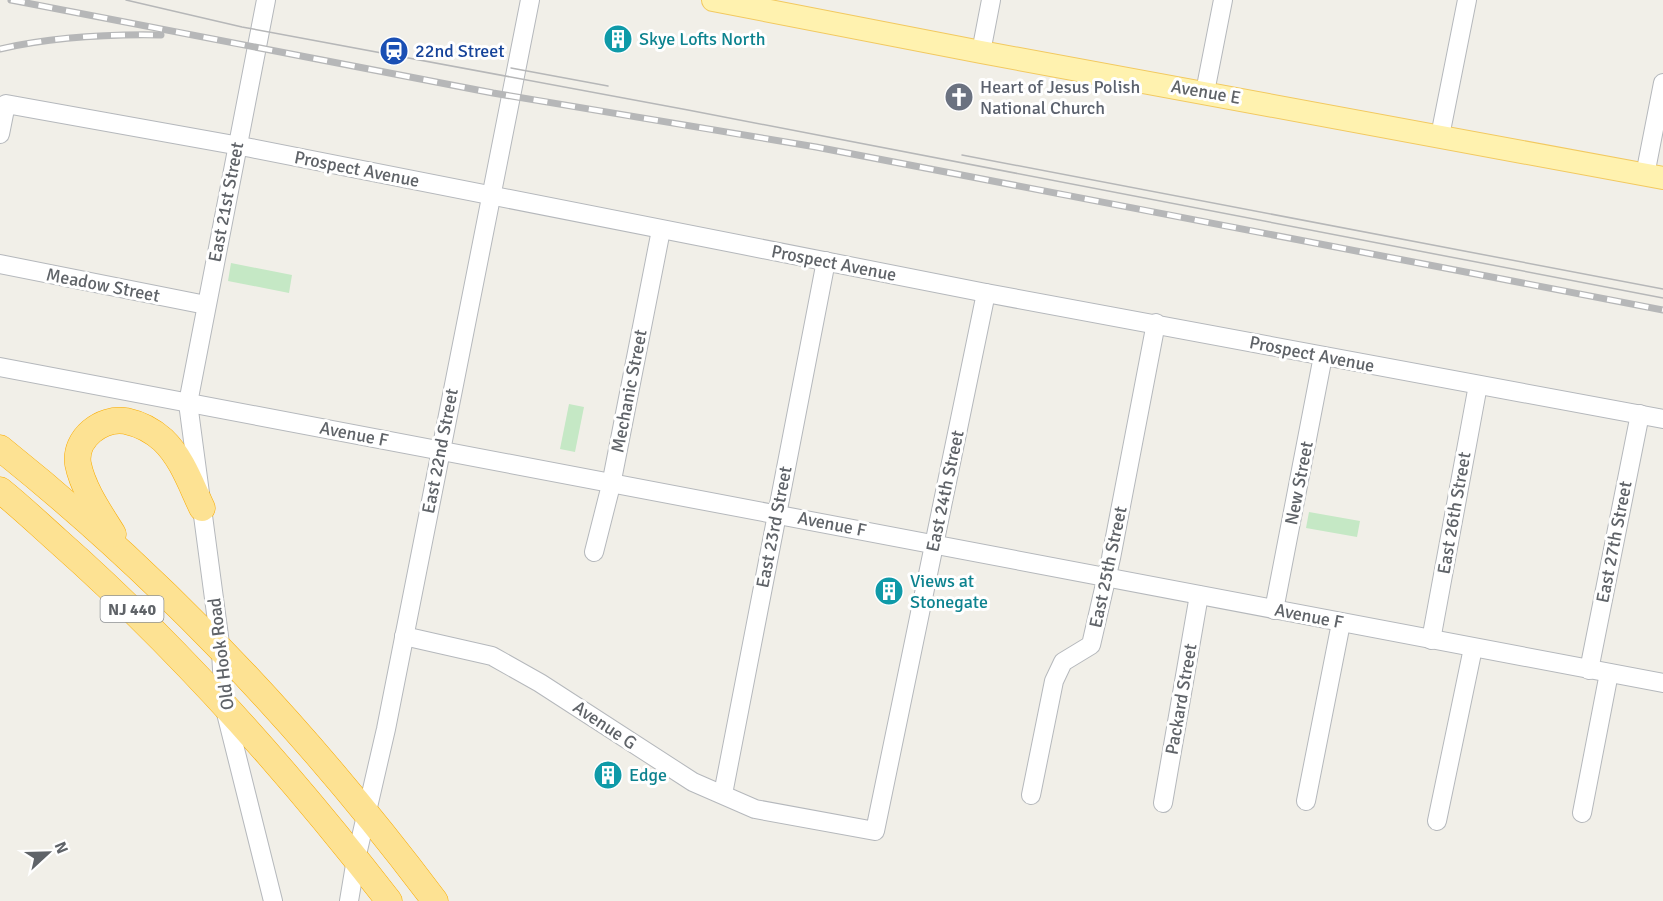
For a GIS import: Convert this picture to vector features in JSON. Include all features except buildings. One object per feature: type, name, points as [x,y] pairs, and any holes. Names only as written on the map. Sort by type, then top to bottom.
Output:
[{"type":"highway","points":[[121,551],[85,483],[78,463],[79,444],[89,433],[103,424],[124,421],[144,427],[163,440],[181,463],[202,508]]},
{"type":"highway","name":"NJ 440","points":[[0,448],[121,551],[192,619],[295,731],[368,815],[435,901]]},
{"type":"highway","name":"NJ 440","points":[[0,490],[81,561],[152,628],[224,705],[356,859],[389,901]]},
{"type":"main road","name":"Avenue E","points":[[713,0],[755,4],[981,52],[1654,176]]},
{"type":"street","name":"East 21st Street","points":[[188,403],[266,0]]},
{"type":"street","name":"East 22nd Street","points":[[349,901],[530,0]]},
{"type":"street","points":[[981,52],[991,0]]},
{"type":"street","points":[[1204,92],[1223,0]]},
{"type":"street","points":[[1440,136],[1467,0]]},
{"type":"street","points":[[1654,176],[1663,83]]},
{"type":"street","name":"Prospect Avenue","points":[[0,134],[6,104],[237,146],[986,293],[1663,419]]},
{"type":"street","name":"Mechanic Street","points":[[594,552],[611,484],[661,230]]},
{"type":"street","name":"East 23rd Street","points":[[723,794],[826,261]]},
{"type":"street","name":"Meadow Street","points":[[0,264],[206,305]]},
{"type":"street","name":"East 24th Street","points":[[875,831],[986,293]]},
{"type":"street","name":"East 25th Street","points":[[1031,795],[1054,681],[1064,662],[1091,645],[1107,577],[1156,323]]},
{"type":"street","name":"New Street","points":[[1275,610],[1323,356]]},
{"type":"street","name":"Avenue F","points":[[0,367],[1663,683]]},
{"type":"street","name":"East 26th Street","points":[[1431,640],[1478,385]]},
{"type":"street","name":"Old Hook Road","points":[[188,403],[221,651],[224,705],[273,901]]},
{"type":"street","name":"East 27th Street","points":[[1588,670],[1640,414]]},
{"type":"street","name":"Packard Street","points":[[1163,803],[1199,595]]},
{"type":"street","points":[[1306,801],[1341,622]]},
{"type":"street","name":"Avenue G","points":[[404,636],[492,656],[540,682],[693,782],[755,809],[875,831]]},
{"type":"street","points":[[1437,821],[1473,648]]},
{"type":"street","points":[[1582,813],[1609,673]]},
{"type":"green space","points":[[231,263],[292,275],[289,293],[228,281]]},
{"type":"green space","points":[[569,404],[584,407],[575,452],[560,449]]},
{"type":"green space","points":[[1309,512],[1360,521],[1357,537],[1306,528]]},
{"type":"tram line","points":[[126,0],[242,27],[688,110],[1663,298]]},
{"type":"tram line","points":[[511,68],[608,86]]},
{"type":"tram line","points":[[962,155],[1663,289]]},
{"type":"railway","points":[[11,0],[493,93],[816,147],[1663,310]]},
{"type":"railway","points":[[0,49],[80,37],[161,35]]},
{"type":"place","name":"Skye Lofts North","points":[[618,39]]},
{"type":"place","name":"22nd Street","points":[[394,51]]},
{"type":"place","name":"Heart of Jesus Polish National Church","points":[[959,97]]},
{"type":"place","name":"Views at Stonegate","points":[[889,591]]},
{"type":"place","name":"Edge","points":[[608,775]]}]
